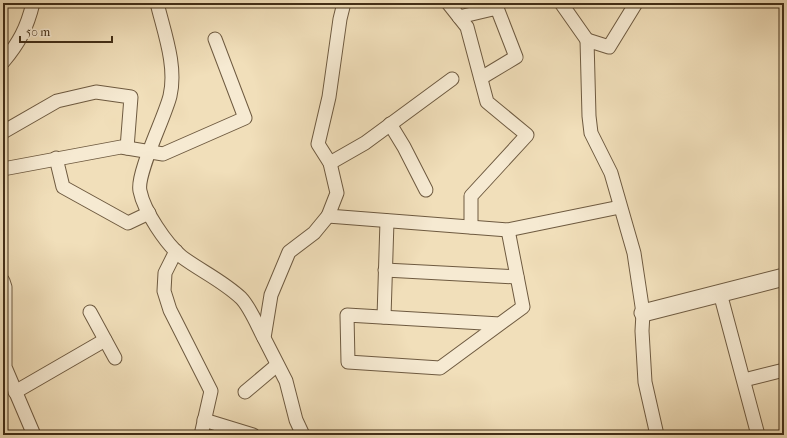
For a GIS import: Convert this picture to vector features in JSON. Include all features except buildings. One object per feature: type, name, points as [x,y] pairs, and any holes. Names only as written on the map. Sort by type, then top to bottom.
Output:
[{"type":"street","points":[[3,62],[18,44],[29,20],[33,3]]},
{"type":"street","points":[[157,3],[173,77],[170,96],[141,174],[139,190],[149,212],[168,243],[182,256],[212,275],[242,299],[286,381],[296,420],[303,435]]},
{"type":"street","points":[[264,338],[271,295],[289,252],[314,233],[328,216],[337,193],[330,163],[318,144],[329,97],[340,19],[344,3]]},
{"type":"street","points":[[448,3],[467,26],[487,102],[527,135],[471,196],[471,227]]},
{"type":"street","points":[[561,3],[587,40],[591,133],[611,173],[634,252],[644,313],[642,331],[645,382],[657,435]]},
{"type":"street","points":[[587,40],[610,47],[636,3]]},
{"type":"street","points":[[459,16],[497,8],[516,57],[481,78]]},
{"type":"street","points":[[3,169],[121,147],[163,154],[245,118],[215,39]]},
{"type":"street","points":[[330,163],[365,143],[452,79]]},
{"type":"street","points":[[3,132],[57,101],[96,92],[131,97],[127,148]]},
{"type":"street","points":[[390,124],[404,147],[426,190]]},
{"type":"street","points":[[56,158],[63,187],[128,223],[149,212]]},
{"type":"street","points":[[328,216],[508,230],[620,207]]},
{"type":"street","points":[[384,317],[387,221]]},
{"type":"street","points":[[500,324],[347,315],[348,362],[440,368],[500,324],[523,307],[508,230]]},
{"type":"street","points":[[176,251],[165,273],[164,291],[170,310],[211,391],[201,435]]},
{"type":"street","points":[[386,270],[517,277]]},
{"type":"street","points":[[644,313],[784,277]]},
{"type":"street","points":[[3,280],[5,287],[5,368],[14,392],[34,435]]},
{"type":"street","points":[[720,293],[758,435]]},
{"type":"street","points":[[90,312],[115,358]]},
{"type":"street","points":[[14,392],[105,340]]},
{"type":"street","points":[[245,392],[278,365]]},
{"type":"street","points":[[744,380],[784,370]]},
{"type":"street","points":[[204,420],[253,435]]}]
